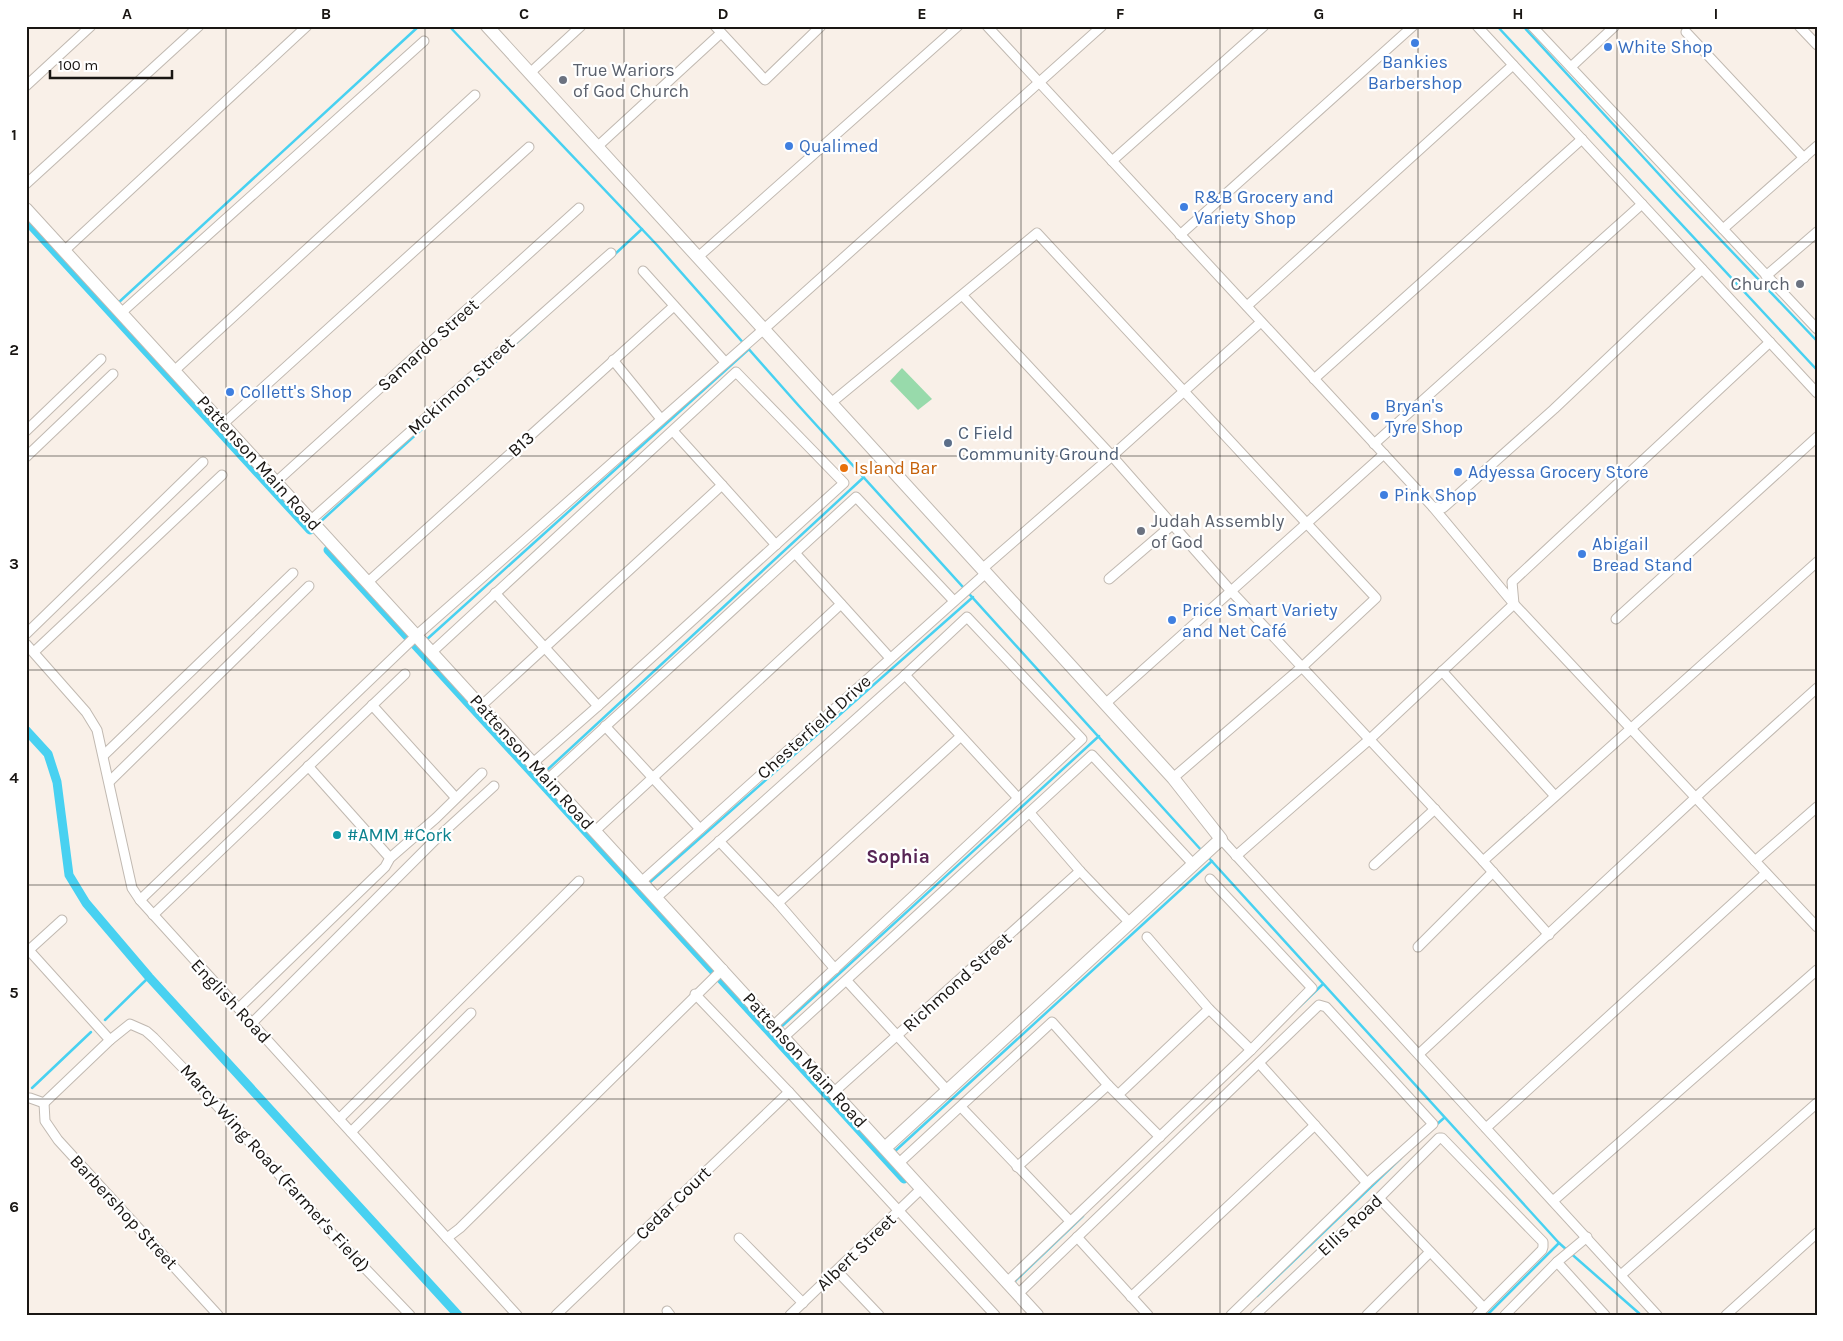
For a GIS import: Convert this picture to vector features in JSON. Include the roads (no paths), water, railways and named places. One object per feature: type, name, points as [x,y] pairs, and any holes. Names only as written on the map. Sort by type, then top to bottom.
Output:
[{"type":"street","points":[[26,86],[92,26]]},
{"type":"street","points":[[26,184],[199,26]]},
{"type":"street","points":[[64,250],[307,26]]},
{"type":"street","points":[[487,26],[1173,778],[1236,856],[1657,1315]]},
{"type":"street","points":[[530,73],[581,26]]},
{"type":"street","points":[[597,147],[718,30],[765,80],[821,26]]},
{"type":"street","points":[[698,257],[958,26]]},
{"type":"street","points":[[987,26],[1433,507],[1514,604],[1817,927]]},
{"type":"street","points":[[140,900],[415,638],[1102,26]]},
{"type":"street","points":[[1112,161],[1264,26]]},
{"type":"street","points":[[1180,235],[1413,26]]},
{"type":"street","points":[[1532,26],[1817,329]]},
{"type":"street","points":[[1570,67],[1615,26]]},
{"type":"street","points":[[1799,26],[1817,46]]},
{"type":"street","points":[[1482,28],[1512,65],[1817,392]]},
{"type":"street","points":[[1686,32],[1804,158]]},
{"type":"street","points":[[121,313],[424,41]]},
{"type":"street","points":[[1246,306],[1512,65]]},
{"type":"street","points":[[174,370],[475,96]]},
{"type":"street","points":[[1314,379],[1582,139]]},
{"type":"street","points":[[1723,229],[1817,146]]},
{"type":"street","points":[[223,424],[529,147]]},
{"type":"street","points":[[1374,444],[1642,204]]},
{"type":"street","name":"Samardo Street","points":[[276,482],[579,208]]},
{"type":"street","name":"Pattenson Main Road","points":[[26,209],[368,582],[415,638],[430,650],[720,971],[784,1037],[899,1163],[918,1192],[1012,1287],[1037,1315]]},
{"type":"street","points":[[1766,276],[1817,232]]},
{"type":"street","points":[[831,403],[1037,233],[1376,598],[1302,667],[1173,778]]},
{"type":"street","name":"Mckinnon Street","points":[[311,520],[611,253]]},
{"type":"street","points":[[1433,507],[1443,508],[1554,409],[1702,269]]},
{"type":"street","points":[[643,271],[725,362]]},
{"type":"street","points":[[963,296],[1112,456],[1231,591],[1550,935]]},
{"type":"street","name":"B13","points":[[368,582],[674,306]]},
{"type":"street","name":"Chesterfield Drive","points":[[641,882],[1261,322]]},
{"type":"street","points":[[1514,604],[1512,582],[1770,342]]},
{"type":"street","points":[[26,431],[101,359]]},
{"type":"street","points":[[613,360],[661,419]]},
{"type":"street","points":[[430,650],[495,594],[736,372],[844,483],[534,764]]},
{"type":"street","points":[[26,457],[114,374]]},
{"type":"street","points":[[673,431],[776,545]]},
{"type":"street","points":[[1616,619],[1817,437]]},
{"type":"street","points":[[1105,704],[1384,454]]},
{"type":"street","points":[[26,634],[202,462]]},
{"type":"street","points":[[34,652],[222,475]]},
{"type":"street","points":[[481,706],[722,485]]},
{"type":"street","points":[[547,778],[856,497],[954,601]]},
{"type":"street","points":[[1109,579],[1172,525]]},
{"type":"street","points":[[795,553],[890,658]]},
{"type":"street","points":[[1483,861],[1817,562]]},
{"type":"street","points":[[104,755],[293,573]]},
{"type":"street","points":[[110,781],[309,586]]},
{"type":"street","points":[[495,594],[598,706]]},
{"type":"street","points":[[595,831],[841,604]]},
{"type":"street","points":[[1236,856],[1370,739],[1514,604]]},
{"type":"street","name":"Chesterfield Drive","points":[[656,898],[967,617],[1082,739],[1018,798]]},
{"type":"street","name":"English Road","points":[[26,644],[86,712],[97,730],[110,781],[132,888],[140,900],[517,1315]]},
{"type":"street","points":[[1442,671],[1555,796]]},
{"type":"street","points":[[152,915],[405,674]]},
{"type":"street","points":[[773,1026],[1018,798],[905,675]]},
{"type":"street","points":[[1419,1054],[1550,935],[1708,786],[1817,688]]},
{"type":"street","points":[[372,705],[456,798]]},
{"type":"street","points":[[605,726],[700,829]]},
{"type":"street","points":[[778,903],[960,737]]},
{"type":"street","points":[[784,1037],[1092,755],[1195,864]]},
{"type":"street","points":[[308,766],[390,858]]},
{"type":"street","points":[[239,1008],[385,867],[390,858],[436,818],[482,773]]},
{"type":"street","points":[[252,1023],[436,839],[494,786]]},
{"type":"street","points":[[1755,861],[1817,807]]},
{"type":"street","points":[[1374,865],[1435,809]]},
{"type":"street","points":[[1030,813],[1080,871],[1130,923]]},
{"type":"street","points":[[885,1148],[1221,839]]},
{"type":"street","points":[[719,842],[778,903],[835,969]]},
{"type":"street","name":"Richmond Street","points":[[834,1092],[1080,871]]},
{"type":"street","points":[[1418,946],[1493,872]]},
{"type":"street","points":[[1486,1128],[1766,873]]},
{"type":"street","points":[[1012,1287],[1070,1221],[1251,1050],[1312,988],[1210,879]]},
{"type":"street","points":[[339,1119],[579,881]]},
{"type":"street","points":[[26,1098],[44,1103],[110,1040],[28,948],[62,920]]},
{"type":"street","points":[[1147,937],[1209,1009],[1251,1050]]},
{"type":"street","points":[[1553,1201],[1817,970]]},
{"type":"street","points":[[447,1238],[460,1228],[720,971]]},
{"type":"street","points":[[847,981],[947,1090]]},
{"type":"street","points":[[695,994],[789,1092],[995,1315]]},
{"type":"street","points":[[1012,1287],[1077,1237],[1319,1005],[1326,1007],[1433,1124],[1367,1183],[1231,1315]]},
{"type":"street","points":[[351,1132],[468,1016],[452,1007]]},
{"type":"street","points":[[1119,1094],[1209,1009]]},
{"type":"street","points":[[899,1163],[1052,1022],[1108,1084],[1160,1137]]},
{"type":"street","name":"Marcy Wing Road (Farmer's Field)","points":[[110,1040],[130,1024],[154,1038],[335,1237],[410,1315]]},
{"type":"street","points":[[1259,1063],[1367,1183]]},
{"type":"street","points":[[1016,1167],[1108,1084]]},
{"type":"street","name":"Cedar Court","points":[[556,1315],[789,1092]]},
{"type":"street","name":"Barbershop Street","points":[[44,1103],[45,1121],[58,1140],[218,1315]]},
{"type":"street","points":[[1621,1275],[1817,1103]]},
{"type":"street","points":[[960,1107],[1070,1221]]},
{"type":"street","points":[[1131,1297],[1315,1125]]},
{"type":"street","name":"Ellis Road","points":[[1255,1315],[1379,1198],[1439,1138],[1444,1139],[1543,1242],[1542,1250],[1480,1311]]},
{"type":"street","name":"Albert Street","points":[[790,1315],[838,1271],[918,1192]]},
{"type":"street","points":[[1379,1198],[1430,1252],[1480,1311]]},
{"type":"street","points":[[1726,1315],[1817,1233]]},
{"type":"street","points":[[1077,1237],[1148,1315]]},
{"type":"street","points":[[739,1238],[803,1303]]},
{"type":"street","points":[[1505,1315],[1585,1238]]},
{"type":"street","points":[[1367,1315],[1430,1252]]},
{"type":"street","points":[[1560,1260],[1605,1315]]},
{"type":"street","points":[[838,1271],[879,1315]]},
{"type":"waterway","points":[[118,303],[419,26]]},
{"type":"waterway","points":[[449,26],[657,245],[799,406],[1202,851]]},
{"type":"waterway","points":[[1497,26],[1817,370]]},
{"type":"waterway","points":[[1523,26],[1678,195],[1817,341]]},
{"type":"waterway","points":[[26,220],[310,530]]},
{"type":"waterway","points":[[613,256],[642,229]]},
{"type":"waterway","points":[[319,523],[535,326]]},
{"type":"waterway","points":[[425,641],[749,349]]},
{"type":"waterway","points":[[546,771],[864,477]]},
{"type":"waterway","points":[[328,550],[904,1179]]},
{"type":"waterway","points":[[648,884],[973,597]]},
{"type":"waterway","points":[[26,730],[48,754],[57,782],[69,875],[86,903],[149,977],[458,1315]]},
{"type":"waterway","points":[[781,1027],[1099,736]]},
{"type":"waterway","points":[[1208,857],[1559,1243],[1641,1315]]},
{"type":"waterway","points":[[894,1152],[1212,861]]},
{"type":"waterway","points":[[105,1020],[149,977]]},
{"type":"waterway","points":[[1299,1007],[1323,984]]},
{"type":"waterway","points":[[32,1088],[91,1032]]},
{"type":"waterway","points":[[1436,1125],[1444,1118]]},
{"type":"waterway","points":[[1257,1296],[1401,1158]]},
{"type":"waterway","points":[[1013,1283],[1083,1216]]},
{"type":"waterway","points":[[1487,1315],[1559,1243]]},
{"type":"place","name":"Bankies Barbershop","points":[[1415,43]]},
{"type":"place","name":"White Shop","points":[[1608,47]]},
{"type":"place","name":"True Wariors of God Church","points":[[563,80]]},
{"type":"place","name":"Qualimed","points":[[789,146]]},
{"type":"place","name":"R&B Grocery and Variety Shop","points":[[1184,207]]},
{"type":"place","name":"Church","points":[[1800,284]]},
{"type":"place","name":"Collett's Shop","points":[[230,392]]},
{"type":"place","name":"Bryan's Tyre Shop","points":[[1375,416]]},
{"type":"place","name":"C Field Community Ground","points":[[948,443]]},
{"type":"place","name":"Island Bar","points":[[844,468]]},
{"type":"place","name":"Adyessa Grocery Store","points":[[1458,472]]},
{"type":"place","name":"Pink Shop","points":[[1384,495]]},
{"type":"place","name":"Judah Assembly of God","points":[[1141,531]]},
{"type":"place","name":"Abigail Bread Stand","points":[[1582,554]]},
{"type":"place","name":"Price Smart Variety and Net Café","points":[[1172,620]]},
{"type":"place","name":"#AMM #Cork","points":[[337,835]]},
{"type":"district","name":"Sophia","points":[[898,857]]}]
